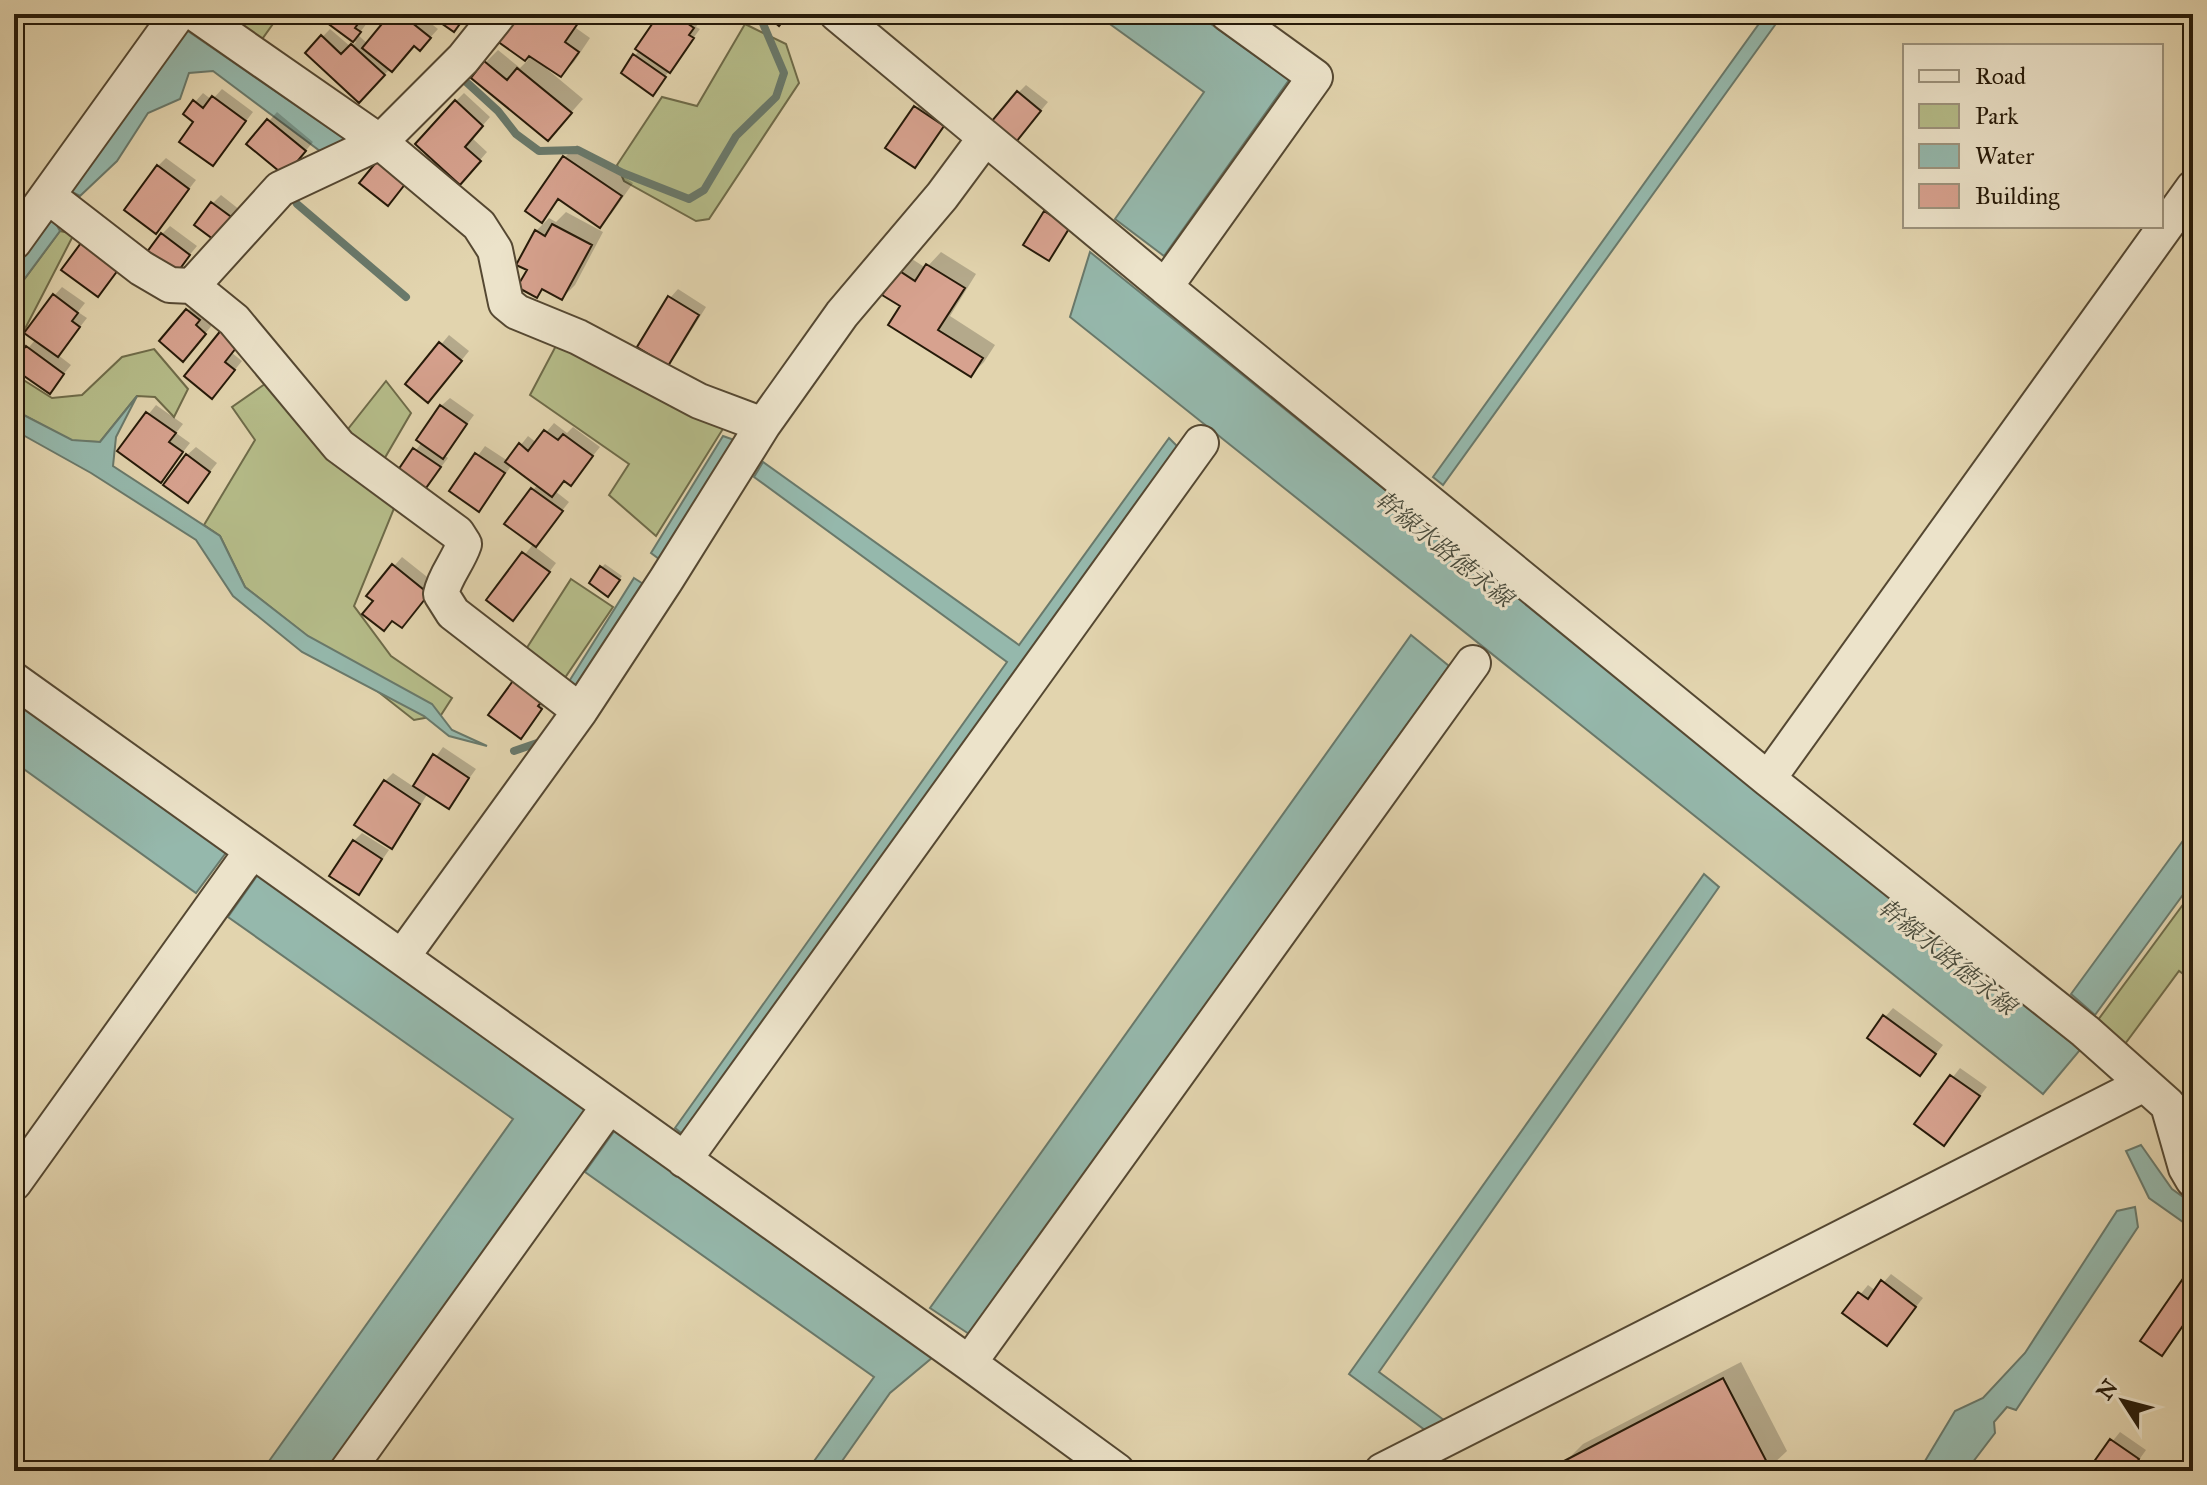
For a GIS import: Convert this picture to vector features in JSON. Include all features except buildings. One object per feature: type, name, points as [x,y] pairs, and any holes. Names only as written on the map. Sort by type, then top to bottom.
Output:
[{"type":"street","points":[[14,242],[178,14]]},
{"type":"street","points":[[196,14],[380,142],[479,225],[495,250],[506,303],[517,312],[578,337],[699,401],[763,425]]},
{"type":"street","points":[[192,286],[280,189],[380,142],[463,59],[499,14]]},
{"type":"street","points":[[837,14],[1116,247],[1768,779],[2085,1031],[2168,1105],[2186,1168],[2193,1180]]},
{"type":"street","points":[[1154,278],[1315,77],[1228,14]]},
{"type":"street","points":[[402,957],[580,711],[763,425],[842,314],[942,196],[985,138]]},
{"type":"street","points":[[1768,779],[2193,188]]},
{"type":"street","points":[[48,196],[141,268],[170,285],[192,286],[234,320],[339,446],[457,533],[464,544],[444,580],[441,594],[453,613],[580,711]]},
{"type":"street","points":[[684,1160],[1201,443]]},
{"type":"street","points":[[969,1363],[1473,663]]},
{"type":"street","points":[[14,680],[236,873],[402,957],[592,1130],[684,1160],[1117,1471]]},
{"type":"street","points":[[14,1183],[236,873]]},
{"type":"street","points":[[1382,1471],[2144,1084]]},
{"type":"street","points":[[347,1471],[592,1130]]},
{"type":"green space","points":[[221,14],[280,14],[260,42]]},
{"type":"green space","points":[[745,24],[786,44],[799,83],[709,219],[696,221],[624,181],[617,165],[662,97],[697,106]]},
{"type":"green space","points":[[60,231],[74,234],[14,350],[14,293]]},
{"type":"green space","points":[[559,340],[726,424],[656,536],[609,495],[629,464],[530,395]]},
{"type":"green space","points":[[154,349],[188,389],[174,417],[155,397],[137,396],[100,442],[72,441],[14,410],[14,374],[52,398],[82,395],[122,357]]},
{"type":"green space","points":[[272,379],[340,439],[386,381],[411,413],[372,480],[395,506],[354,606],[391,656],[452,698],[441,715],[414,720],[245,587],[220,536],[204,525],[255,440],[232,407]]},
{"type":"green space","points":[[571,579],[613,607],[560,685],[521,657]]},
{"type":"green space","points":[[2193,891],[2193,981],[2179,971],[2122,1048],[2095,1024]]},
{"type":"water","points":[[1096,14],[1197,14],[1289,80],[1164,256],[1115,219],[1204,92]]},
{"type":"water","points":[[1766,14],[1783,14],[1443,485],[1433,477]]},
{"type":"water","points":[[182,27],[348,141],[324,154],[213,71],[189,73],[180,99],[148,113],[117,161],[80,196],[68,190]]},
{"type":"water","points":[[54,220],[60,231],[14,293],[14,264],[40,229]]},
{"type":"water","name":"幹線水路徳永線","points":[[1090,252],[2080,1050],[2043,1094],[1070,317]]},
{"type":"water","points":[[137,396],[116,437],[113,466],[220,536],[245,587],[308,636],[432,704],[452,730],[487,746],[449,736],[424,716],[302,652],[233,596],[196,540],[91,473],[14,430],[14,410],[72,440],[100,442]]},
{"type":"water","points":[[723,436],[737,441],[663,562],[651,553]]},
{"type":"water","points":[[1169,438],[1180,449],[685,1136],[675,1128],[1007,662],[754,477],[763,462],[1019,645]]},
{"type":"water","points":[[634,578],[648,587],[582,690],[568,683]]},
{"type":"water","points":[[1411,635],[1449,666],[969,1334],[930,1308]]},
{"type":"water","points":[[14,696],[228,850],[196,893],[14,762]]},
{"type":"water","points":[[2193,827],[2193,881],[2095,1015],[2071,994]]},
{"type":"water","points":[[259,873],[587,1109],[327,1471],[262,1471],[513,1119],[228,917]]},
{"type":"water","points":[[1704,874],[1719,887],[1379,1372],[1448,1423],[1429,1433],[1349,1374]]},
{"type":"water","points":[[615,1130],[933,1357],[890,1393],[835,1471],[807,1471],[874,1377],[585,1172]]},
{"type":"water","points":[[2141,1145],[2172,1189],[2193,1204],[2193,1229],[2149,1198],[2126,1151]]},
{"type":"water","points":[[2135,1207],[2138,1227],[2016,1410],[2007,1407],[1994,1422],[1995,1433],[1966,1471],[1919,1471],[1955,1411],[1983,1398],[2025,1353],[2117,1211]]},
{"type":"waterway","points":[[463,79],[498,111],[516,134],[539,151],[578,150],[623,173],[689,199],[704,190],[736,136],[776,97],[784,73],[761,19]]},
{"type":"waterway","points":[[297,204],[406,297]]},
{"type":"waterway","points":[[514,751],[543,741]]}]
